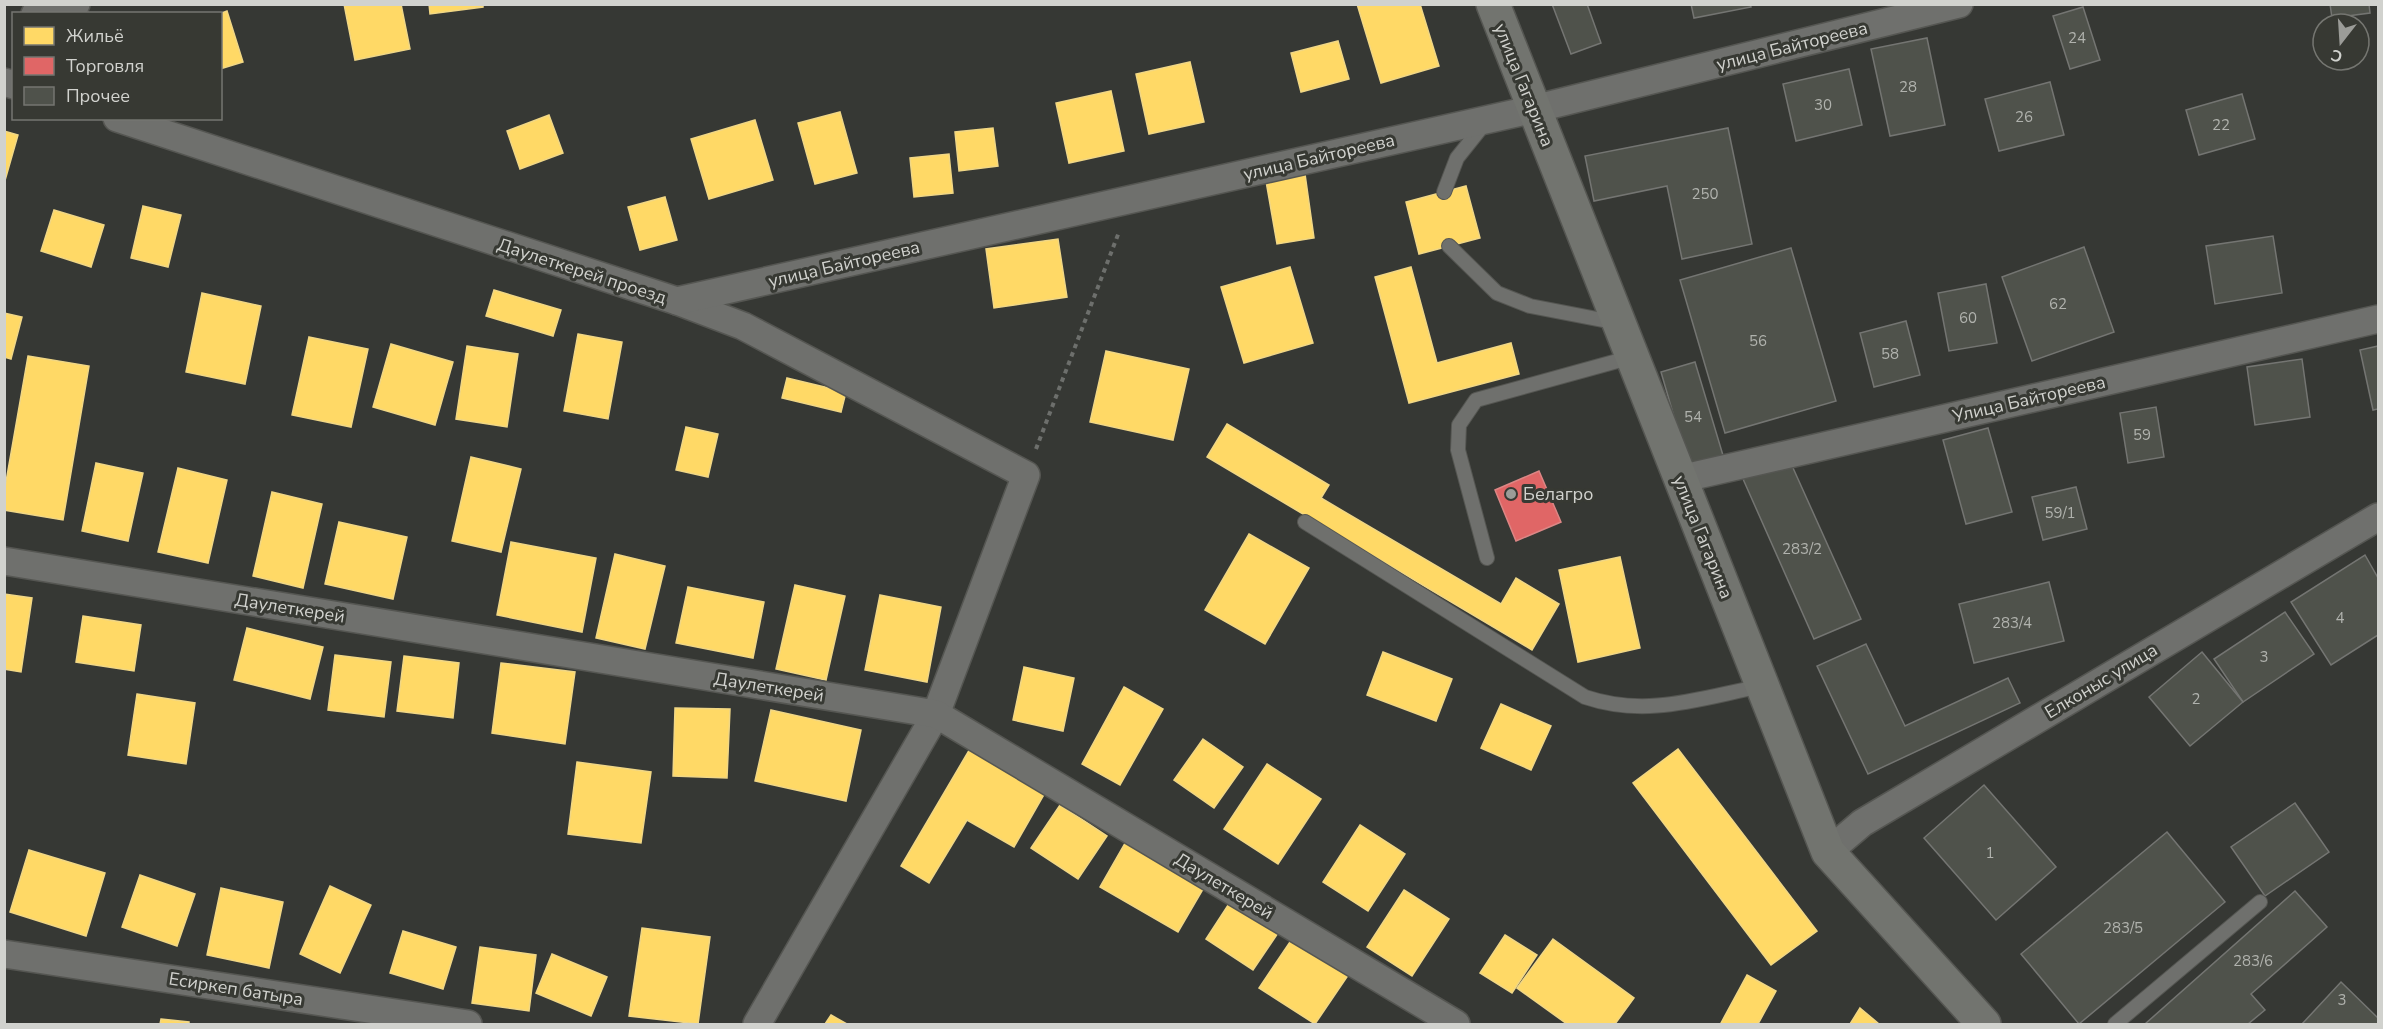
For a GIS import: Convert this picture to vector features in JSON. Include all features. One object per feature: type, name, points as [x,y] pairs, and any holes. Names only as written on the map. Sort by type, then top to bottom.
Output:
[{"type":"main road","name":"улица Гагарина","points":[[1493,4],[1828,852],[1984,1024]]},
{"type":"street","points":[[43,12],[76,4]]},
{"type":"street","name":"улица Байтореева","points":[[677,301],[1534,109],[1959,4]]},
{"type":"street","name":"Даулеткерей проезд","points":[[123,120],[677,301],[743,326],[1026,475]]},
{"type":"street","name":"Улица Байтореева","points":[[1680,479],[2379,319]]},
{"type":"street","points":[[757,1024],[936,714],[1026,475]]},
{"type":"street","name":"Елконыс улица","points":[[1828,852],[1862,823],[2379,517]]},
{"type":"street","name":"Даулеткерей","points":[[4,561],[936,714],[1456,1024]]},
{"type":"street","name":"Есиркеп батыра","points":[[4,954],[468,1024]]},
{"type":"lane","points":[[1444,192],[1457,158],[1488,119]]},
{"type":"lane","points":[[1449,246],[1497,293],[1530,306],[1619,323]]},
{"type":"lane","points":[[1487,558],[1458,450],[1459,425],[1476,399],[1632,357]]},
{"type":"lane","points":[[1305,522],[1585,697],[1610,706],[1649,708],[1762,686]]},
{"type":"lane","points":[[2115,1024],[2260,902]]},
{"type":"path","points":[[1026,475],[1131,199]]},
{"type":"building: Жильё","points":[[344,4],[401,4],[410,49],[355,60]]},
{"type":"building: Жильё","points":[[429,4],[483,4],[483,7],[430,14]]},
{"type":"building: Жильё","points":[[1357,4],[1420,4],[1439,66],[1381,83]]},
{"type":"building: Жильё","points":[[227,11],[243,62],[222,68],[222,13]]},
{"type":"building: Жильё","points":[[1338,41],[1349,79],[1301,92],[1291,53]]},
{"type":"building: Жильё","points":[[1190,62],[1204,122],[1149,134],[1136,74]]},
{"type":"building: Жильё","points":[[1111,91],[1124,151],[1069,163],[1056,103]]},
{"type":"building: Жильё","points":[[840,112],[857,173],[815,184],[798,123]]},
{"type":"building: Жильё","points":[[549,115],[563,153],[520,169],[507,131]]},
{"type":"building: Жильё","points":[[755,120],[773,180],[709,199],[691,139]]},
{"type":"building: Жильё","points":[[993,128],[998,166],[959,171],[955,132]]},
{"type":"building: Жильё","points":[[4,131],[18,135],[4,184]]},
{"type":"building: Жильё","points":[[949,154],[953,193],[914,197],[910,158]]},
{"type":"building: Жильё","points":[[1305,174],[1314,238],[1277,244],[1266,181]]},
{"type":"building: Жильё","points":[[1466,186],[1480,238],[1419,254],[1406,202]]},
{"type":"building: Жильё","points":[[665,197],[677,240],[640,250],[628,207]]},
{"type":"building: Жильё","points":[[143,206],[181,215],[168,267],[131,258]]},
{"type":"building: Жильё","points":[[54,210],[104,225],[91,267],[41,251]]},
{"type":"building: Жильё","points":[[1058,239],[1067,297],[994,308],[986,249]]},
{"type":"building: Жильё","points":[[1290,267],[1313,343],[1244,363],[1221,287]]},
{"type":"building: Жильё","points":[[1411,267],[1437,363],[1511,343],[1519,374],[1409,403],[1375,277]]},
{"type":"building: Жильё","points":[[494,290],[561,310],[553,336],[486,316]]},
{"type":"building: Жильё","points":[[202,293],[261,306],[245,384],[186,372]]},
{"type":"building: Жильё","points":[[4,313],[22,317],[11,359],[4,357]]},
{"type":"building: Жильё","points":[[578,334],[622,342],[608,419],[564,411]]},
{"type":"building: Жильё","points":[[309,337],[368,349],[351,427],[292,415]]},
{"type":"building: Жильё","points":[[391,344],[453,362],[435,425],[373,407]]},
{"type":"building: Жильё","points":[[467,346],[518,354],[507,427],[456,419]]},
{"type":"building: Жильё","points":[[1106,351],[1189,369],[1173,440],[1090,422]]},
{"type":"building: Жильё","points":[[28,356],[89,366],[63,520],[4,510],[4,493]]},
{"type":"building: Жильё","points":[[787,378],[846,392],[841,412],[782,398]]},
{"type":"building: Жильё","points":[[1227,424],[1329,485],[1321,498],[1501,604],[1516,578],[1559,604],[1532,650],[1207,457]]},
{"type":"building: Жильё","points":[[686,427],[718,434],[708,477],[676,470]]},
{"type":"building: Жильё","points":[[471,457],[521,469],[501,552],[452,541]]},
{"type":"building: Жильё","points":[[96,463],[143,473],[128,541],[82,531]]},
{"type":"building: Жильё","points":[[178,468],[227,480],[208,563],[158,552]]},
{"type":"building: Жильё","points":[[272,492],[322,504],[303,588],[253,576]]},
{"type":"building: Жильё","points":[[339,522],[407,537],[393,599],[325,584]]},
{"type":"building: Жильё","points":[[1249,534],[1309,568],[1265,644],[1205,610]]},
{"type":"building: Жильё","points":[[511,542],[596,558],[582,632],[497,615]]},
{"type":"building: Жильё","points":[[615,554],[665,566],[645,649],[596,638]]},
{"type":"building: Жильё","points":[[1620,557],[1640,648],[1578,662],[1559,570]]},
{"type":"building: Жильё","points":[[795,585],[845,596],[826,680],[776,669]]},
{"type":"building: Жильё","points":[[688,587],[764,602],[753,658],[676,643]]},
{"type":"building: Жильё","points":[[4,594],[32,598],[21,672],[4,669]]},
{"type":"building: Жильё","points":[[880,595],[941,607],[927,682],[865,670]]},
{"type":"building: Жильё","points":[[83,616],[141,625],[134,671],[76,662]]},
{"type":"building: Жильё","points":[[247,628],[323,647],[310,699],[234,680]]},
{"type":"building: Жильё","points":[[1383,652],[1452,679],[1436,721],[1367,695]]},
{"type":"building: Жильё","points":[[335,655],[391,662],[384,717],[328,710]]},
{"type":"building: Жильё","points":[[404,656],[459,663],[453,718],[397,711]]},
{"type":"building: Жильё","points":[[501,663],[575,672],[565,744],[492,733]]},
{"type":"building: Жильё","points":[[1024,667],[1074,678],[1063,731],[1013,720]]},
{"type":"building: Жильё","points":[[1124,687],[1163,709],[1120,785],[1082,764]]},
{"type":"building: Жильё","points":[[137,694],[195,703],[186,764],[128,755]]},
{"type":"building: Жильё","points":[[1501,704],[1551,726],[1531,770],[1481,748]]},
{"type":"building: Жильё","points":[[675,708],[730,709],[727,778],[673,776]]},
{"type":"building: Жильё","points":[[771,710],[861,730],[846,801],[755,781]]},
{"type":"building: Жильё","points":[[1203,739],[1243,767],[1214,808],[1174,780]]},
{"type":"building: Жильё","points":[[971,747],[1046,791],[1014,847],[967,820],[929,883],[901,866]]},
{"type":"building: Жильё","points":[[1678,749],[1817,931],[1771,965],[1633,783]]},
{"type":"building: Жильё","points":[[577,762],[651,772],[641,843],[568,834]]},
{"type":"building: Жильё","points":[[1267,764],[1321,799],[1278,864],[1224,829]]},
{"type":"building: Жильё","points":[[1060,805],[1107,836],[1078,879],[1031,848]]},
{"type":"building: Жильё","points":[[1360,825],[1405,854],[1368,911],[1323,882]]},
{"type":"building: Жильё","points":[[1128,838],[1206,884],[1178,932],[1100,887]]},
{"type":"building: Жильё","points":[[29,850],[105,873],[86,936],[10,912]]},
{"type":"building: Жильё","points":[[140,875],[195,894],[177,946],[122,927]]},
{"type":"building: Жильё","points":[[330,886],[371,905],[340,973],[300,954]]},
{"type":"building: Жильё","points":[[221,888],[283,902],[269,968],[207,955]]},
{"type":"building: Жильё","points":[[1404,890],[1449,919],[1412,976],[1367,947]]},
{"type":"building: Жильё","points":[[1234,896],[1282,927],[1253,970],[1206,939]]},
{"type":"building: Жильё","points":[[642,928],[710,937],[698,1024],[629,1016]]},
{"type":"building: Жильё","points":[[403,931],[456,947],[443,989],[390,973]]},
{"type":"building: Жильё","points":[[1296,933],[1351,971],[1315,1024],[1259,988]]},
{"type":"building: Жильё","points":[[1505,935],[1537,955],[1512,993],[1480,973]]},
{"type":"building: Жильё","points":[[1553,939],[1634,998],[1615,1024],[1567,1024],[1517,988]]},
{"type":"building: Жильё","points":[[480,947],[536,955],[529,1011],[472,1003]]},
{"type":"building: Жильё","points":[[552,954],[607,977],[591,1016],[536,993]]},
{"type":"building: Жильё","points":[[1747,975],[1776,991],[1758,1024],[1721,1023]]},
{"type":"building: Жильё","points":[[1860,1008],[1879,1024],[1850,1024]]},
{"type":"building: Жильё","points":[[831,1015],[847,1024],[825,1024]]},
{"type":"building: Жильё","points":[[161,1019],[189,1022],[189,1024],[160,1024]]},
{"type":"building: Торговля","points":[[1539,471],[1561,522],[1516,541],[1495,490]]},
{"type":"building: Прочее","points":[[1552,4],[1587,4],[1601,43],[1571,54]]},
{"type":"building: Прочее","points":[[1691,4],[1750,4],[1751,7],[1694,18]]},
{"type":"building: Прочее","points":[[2330,4],[2369,4],[2370,12],[2331,12]]},
{"type":"building: Прочее","points":[[2083,7],[2100,60],[2070,69],[2053,16]]},
{"type":"building: Прочее","points":[[1927,38],[1945,125],[1890,136],[1871,49]]},
{"type":"building: Прочее","points":[[1849,69],[1862,125],[1796,141],[1783,84]]},
{"type":"building: Прочее","points":[[2050,82],[2064,135],[1999,151],[1985,99]]},
{"type":"building: Прочее","points":[[2242,94],[2255,139],[2199,155],[2186,110]]},
{"type":"building: Прочее","points":[[1728,128],[1752,244],[1682,259],[1667,186],[1594,201],[1585,156]]},
{"type":"building: Прочее","points":[[2273,236],[2282,293],[2215,304],[2206,246]]},
{"type":"building: Прочее","points":[[2084,247],[2114,332],[2032,361],[2002,277]]},
{"type":"building: Прочее","points":[[1791,248],[1836,401],[1725,433],[1680,280]]},
{"type":"building: Прочее","points":[[1986,284],[1997,343],[1949,351],[1938,293]]},
{"type":"building: Прочее","points":[[1906,321],[1920,375],[1874,387],[1860,333]]},
{"type":"building: Прочее","points":[[2378,346],[2378,409],[2373,410],[2360,350]]},
{"type":"building: Прочее","points":[[2302,359],[2310,417],[2255,425],[2247,367]]},
{"type":"building: Прочее","points":[[1695,362],[1725,462],[1690,472],[1661,372]]},
{"type":"building: Прочее","points":[[2156,407],[2164,457],[2128,463],[2120,413]]},
{"type":"building: Прочее","points":[[1988,428],[2012,512],[1966,524],[1943,440]]},
{"type":"building: Прочее","points":[[1789,459],[1861,619],[1814,639],[1743,479]]},
{"type":"building: Прочее","points":[[2076,487],[2087,529],[2043,540],[2032,497]]},
{"type":"building: Прочее","points":[[2365,555],[2378,578],[2378,635],[2331,665],[2291,602]]},
{"type":"building: Прочее","points":[[2049,582],[2064,641],[1974,663],[1959,604]]},
{"type":"building: Прочее","points":[[2285,612],[2314,654],[2243,702],[2214,659]]},
{"type":"building: Прочее","points":[[1866,644],[1905,726],[2008,678],[2020,703],[1868,774],[1817,666]]},
{"type":"building: Прочее","points":[[2202,652],[2243,702],[2190,746],[2149,697]]},
{"type":"building: Прочее","points":[[1984,785],[2056,867],[1996,920],[1924,838]]},
{"type":"building: Прочее","points":[[2295,803],[2329,852],[2265,896],[2231,847]]},
{"type":"building: Прочее","points":[[2167,832],[2225,902],[2079,1024],[2021,954]]},
{"type":"building: Прочее","points":[[2295,891],[2327,927],[2251,994],[2265,1010],[2248,1024],[2145,1024]]},
{"type":"building: Прочее","points":[[2341,982],[2378,1018],[2378,1024],[2302,1024]]},
{"type":"place","name":"Белагро","points":[[1511,494]]}]
